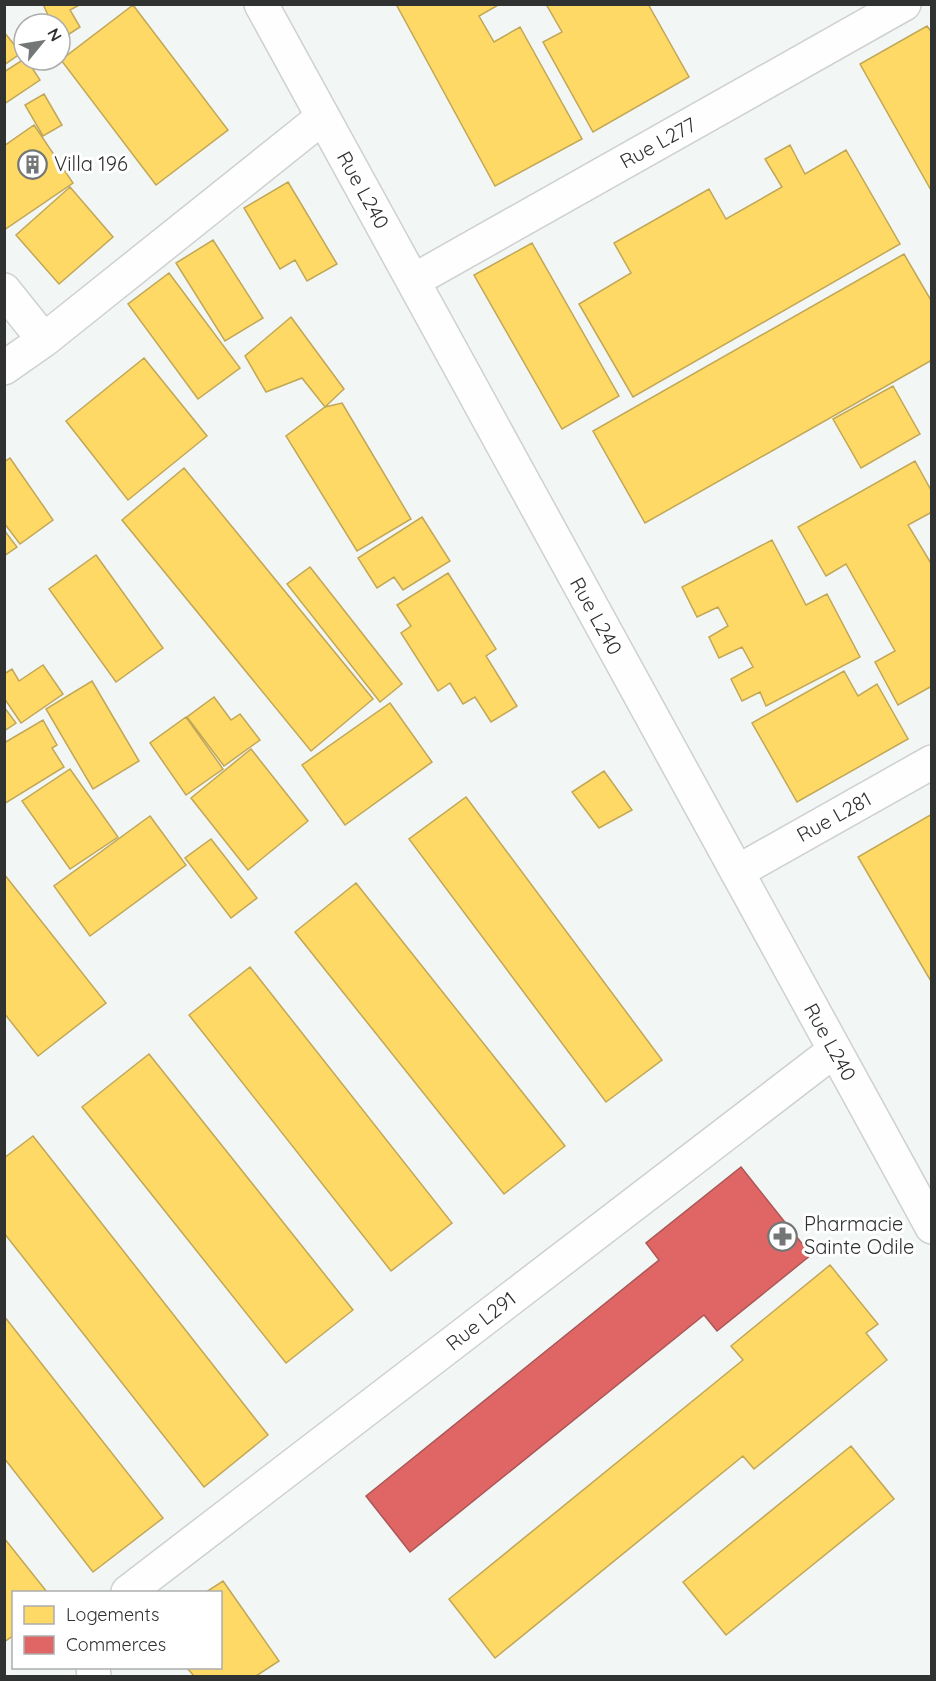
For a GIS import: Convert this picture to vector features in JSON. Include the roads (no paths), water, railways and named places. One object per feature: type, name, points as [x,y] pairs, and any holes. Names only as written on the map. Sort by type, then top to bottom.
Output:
[{"type":"street","name":"Rue L240","points":[[261,4],[932,1227]]},
{"type":"street","name":"Rue L277","points":[[413,281],[904,4]]},
{"type":"street","points":[[4,368],[44,340],[323,117]]},
{"type":"street","points":[[4,290],[44,340]]},
{"type":"street","name":"Rue L281","points":[[737,872],[932,762]]},
{"type":"street","name":"Rue L291","points":[[131,1591],[835,1050]]},
{"type":"place","name":"Villa 196","points":[[33,164]]},
{"type":"place","name":"Pharmacie Sainte Odile","points":[[783,1236]]}]
